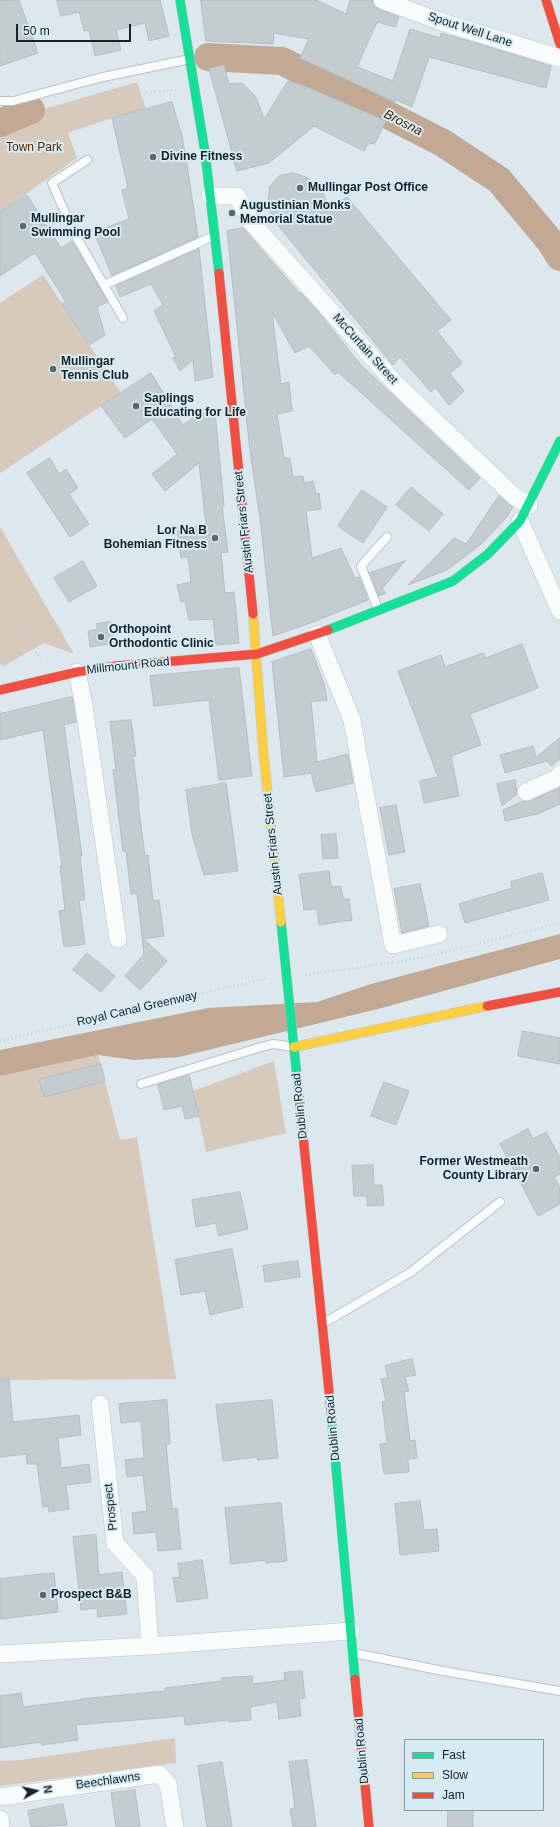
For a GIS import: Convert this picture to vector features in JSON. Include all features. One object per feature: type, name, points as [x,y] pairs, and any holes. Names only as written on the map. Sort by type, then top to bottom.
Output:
[{"type":"main road","name":"Austin Friars Street","points":[[180,0],[195,89],[215,235],[257,654],[263,748],[292,1030]]},
{"type":"main road","points":[[546,0],[560,44]]},
{"type":"main road","points":[[257,654],[317,634],[453,581],[488,554],[520,521],[560,441]]},
{"type":"main road","name":"Millmount Road","points":[[0,690],[77,672],[116,666],[257,654]]},
{"type":"main road","points":[[294,1047],[486,1006],[560,992]]},
{"type":"main road","name":"Dublin Road","points":[[292,1030],[323,1324],[369,1827]]},
{"type":"street","name":"Spout Well Lane","points":[[382,0],[445,23],[560,58]]},
{"type":"street","name":"McCurtain Street","points":[[210,196],[237,196],[252,223],[395,383],[515,497],[529,505]]},
{"type":"street","points":[[520,521],[560,611]]},
{"type":"street","points":[[317,634],[352,720],[393,945],[438,934]]},
{"type":"street","points":[[77,672],[84,700],[118,939]]},
{"type":"street","points":[[526,792],[557,778],[560,774]]},
{"type":"street","name":"Prospect","points":[[100,1404],[115,1543],[145,1576],[150,1646]]},
{"type":"street","points":[[0,1654],[150,1646],[351,1631]]},
{"type":"street","name":"Beechlawns","points":[[0,1797],[159,1774],[168,1784],[174,1827]]},
{"type":"street","points":[[0,1819],[1,1827]]},
{"type":"lane","points":[[0,101],[12,101],[103,77],[190,59]]},
{"type":"lane","points":[[87,160],[52,183],[74,233],[123,318]]},
{"type":"lane","points":[[104,285],[215,235]]},
{"type":"lane","points":[[378,610],[361,566],[387,537]]},
{"type":"lane","points":[[141,1084],[273,1044],[294,1047]]},
{"type":"lane","points":[[323,1324],[411,1272],[500,1202]]},
{"type":"lane","points":[[353,1652],[443,1671],[560,1691]]},
{"type":"path","points":[[0,171],[41,140],[122,108],[149,92],[195,89]]},
{"type":"path","points":[[0,594],[41,661],[44,679]]},
{"type":"path","name":"Royal Canal Greenway","points":[[0,1041],[273,977]]},
{"type":"green space","name":"Town Park","points":[[137,82],[146,109],[112,118],[68,133],[77,158],[0,212],[0,122]]},
{"type":"green space","name":"Mullingar Tennis Club","points":[[43,275],[121,393],[0,473],[0,303]]},
{"type":"green space","points":[[0,527],[74,654],[44,643],[2,667],[0,663]]},
{"type":"green space","points":[[98,1055],[120,1140],[137,1137],[176,1379],[0,1380],[0,1076]]},
{"type":"green space","points":[[274,1061],[286,1133],[206,1152],[193,1091]]},
{"type":"green space","points":[[175,1738],[176,1763],[0,1786],[0,1761],[21,1760]]},
{"type":"shaded area","points":[[560,934],[560,959],[378,1009],[179,1057],[134,1060],[98,1055],[0,1076],[0,1050],[208,1008],[317,1002],[371,984]]},
{"type":"building","points":[[0,0],[19,0],[38,53],[0,66]]},
{"type":"building","points":[[57,0],[160,0],[169,36],[149,41],[145,23],[116,30],[121,50],[95,56],[89,30],[84,31],[79,12],[61,16]]},
{"type":"building","points":[[201,0],[316,0],[346,14],[350,0],[372,0],[374,6],[378,9],[399,17],[395,27],[377,22],[357,67],[393,81],[410,29],[440,38],[441,33],[551,66],[546,88],[429,57],[412,107],[396,100],[395,102],[300,58],[309,39],[274,33],[273,44],[206,41]]},
{"type":"building","points":[[224,65],[229,84],[242,83],[256,97],[264,119],[288,81],[302,85],[386,121],[375,143],[368,144],[364,151],[314,126],[269,163],[237,171],[209,69]]},
{"type":"building","points":[[172,102],[182,136],[198,237],[112,276],[94,232],[129,219],[122,190],[128,188],[112,118]]},
{"type":"building","points":[[294,173],[308,178],[322,190],[329,209],[347,197],[451,320],[437,331],[462,363],[450,374],[464,391],[449,405],[435,387],[431,392],[400,357],[393,365],[271,217],[268,199],[270,186],[279,176]]},
{"type":"building","points":[[27,195],[61,248],[72,241],[108,302],[97,307],[105,335],[89,345],[62,304],[66,302],[35,253],[0,276],[0,212]]},
{"type":"building","points":[[243,228],[299,293],[300,292],[316,309],[360,364],[480,478],[469,490],[338,372],[335,375],[309,346],[295,353],[272,312],[281,384],[289,382],[292,411],[277,414],[284,458],[290,458],[293,477],[303,476],[304,483],[313,481],[316,494],[319,493],[321,509],[306,511],[312,558],[341,548],[355,578],[359,577],[368,600],[273,636],[260,518],[250,451],[227,231]]},
{"type":"building","points":[[199,249],[213,377],[195,381],[193,360],[180,371],[173,358],[176,357],[154,311],[163,305],[151,284],[120,297],[116,286]]},
{"type":"building","points":[[151,373],[183,425],[202,412],[215,411],[224,506],[222,506],[228,552],[221,553],[225,593],[234,592],[239,643],[216,645],[213,619],[189,620],[185,601],[181,602],[177,585],[191,582],[188,557],[181,558],[177,528],[206,525],[199,463],[165,491],[152,474],[177,454],[152,419],[125,438],[101,406]]},
{"type":"building","points":[[50,458],[59,474],[66,469],[78,488],[69,494],[89,524],[70,537],[27,473]]},
{"type":"building","points":[[411,487],[443,514],[429,531],[396,505]]},
{"type":"building","points":[[362,490],[387,507],[363,543],[338,526]]},
{"type":"building","points":[[499,496],[513,507],[506,518],[480,545],[447,570],[408,585],[454,538],[466,544]]},
{"type":"building","points":[[83,561],[97,586],[69,602],[54,578]]},
{"type":"building","points":[[405,561],[382,589],[386,593],[379,596],[370,573]]},
{"type":"building","name":"Orthopoint Orthodontic Clinic","points":[[110,622],[114,643],[90,647],[88,631],[97,629],[97,624]]},
{"type":"building","points":[[522,644],[538,688],[470,714],[481,745],[451,756],[459,796],[424,803],[420,781],[438,777],[398,671],[441,655],[445,667],[483,653],[485,658]]},
{"type":"building","points":[[311,649],[324,684],[327,700],[311,702],[317,762],[348,754],[353,783],[316,792],[311,773],[284,777],[272,662]]},
{"type":"building","points":[[239,668],[252,776],[219,780],[209,700],[154,706],[150,676]]},
{"type":"building","points":[[72,697],[76,722],[64,725],[82,856],[80,856],[85,900],[79,900],[85,944],[64,947],[59,911],[65,910],[60,866],[62,866],[43,730],[0,740],[0,714]]},
{"type":"building","points":[[131,720],[136,756],[133,756],[145,856],[148,855],[153,901],[159,900],[164,936],[144,939],[167,961],[140,990],[125,976],[144,954],[137,893],[131,894],[126,851],[123,851],[113,770],[116,769],[110,722]]},
{"type":"building","points":[[560,738],[560,759],[551,766],[547,761],[505,773],[500,755],[533,746],[536,757]]},
{"type":"building","points":[[515,780],[517,794],[502,806],[497,784]]},
{"type":"building","points":[[226,783],[238,871],[204,875],[192,834],[186,790]]},
{"type":"building","points":[[560,788],[560,804],[537,814],[505,821],[503,810],[523,801],[530,801]]},
{"type":"building","points":[[396,805],[405,852],[389,855],[380,808]]},
{"type":"building","points":[[336,834],[338,858],[323,859],[321,835]]},
{"type":"building","points":[[329,871],[331,887],[341,886],[343,899],[349,899],[352,920],[319,925],[317,909],[304,910],[299,875]]},
{"type":"building","points":[[542,873],[549,900],[465,923],[459,904],[512,888],[511,882]]},
{"type":"building","points":[[420,884],[429,926],[402,933],[394,889]]},
{"type":"building","points":[[87,953],[115,976],[101,992],[73,970]]},
{"type":"building","points":[[523,1031],[560,1038],[560,1064],[518,1056]]},
{"type":"building","points":[[101,1064],[105,1081],[44,1097],[39,1080]]},
{"type":"building","points":[[189,1075],[199,1116],[185,1119],[182,1106],[164,1110],[158,1085]]},
{"type":"building","points":[[384,1082],[409,1091],[396,1125],[371,1116]]},
{"type":"building","name":"Former Westmeath County Library","points":[[528,1129],[533,1139],[546,1132],[560,1158],[560,1174],[554,1177],[560,1187],[560,1204],[538,1216],[500,1144]]},
{"type":"building","points":[[373,1165],[374,1185],[382,1185],[384,1205],[367,1206],[367,1196],[354,1196],[352,1166]]},
{"type":"building","points":[[240,1192],[248,1229],[219,1236],[216,1223],[196,1227],[192,1200]]},
{"type":"building","points":[[232,1249],[243,1307],[210,1315],[205,1291],[181,1295],[175,1260]]},
{"type":"building","points":[[298,1261],[300,1277],[265,1282],[263,1266]]},
{"type":"building","points":[[412,1359],[416,1375],[405,1377],[409,1391],[404,1392],[410,1441],[415,1440],[417,1458],[408,1459],[409,1472],[384,1474],[380,1444],[387,1443],[382,1402],[386,1402],[381,1379],[388,1378],[385,1366]]},
{"type":"building","points":[[0,1379],[9,1379],[13,1422],[79,1415],[81,1435],[58,1438],[61,1468],[89,1464],[91,1482],[66,1485],[69,1509],[49,1512],[48,1506],[43,1507],[37,1464],[27,1464],[26,1454],[0,1457]]},
{"type":"building","points":[[167,1400],[170,1444],[166,1444],[172,1509],[177,1508],[181,1549],[158,1551],[156,1532],[134,1534],[132,1513],[147,1511],[143,1475],[127,1477],[125,1460],[144,1458],[141,1421],[121,1423],[119,1404]]},
{"type":"building","points":[[272,1400],[278,1458],[258,1460],[257,1457],[223,1461],[216,1405]]},
{"type":"building","points":[[420,1501],[424,1530],[437,1529],[439,1551],[400,1555],[395,1504]]},
{"type":"building","points":[[281,1503],[287,1561],[266,1563],[266,1560],[231,1564],[225,1508]]},
{"type":"building","points":[[96,1535],[99,1575],[122,1572],[127,1614],[98,1617],[97,1608],[81,1610],[73,1537]]},
{"type":"building","points":[[202,1560],[208,1598],[177,1602],[173,1578],[180,1577],[178,1564]]},
{"type":"building","points":[[54,1573],[58,1612],[0,1619],[0,1579]]},
{"type":"building","points":[[302,1671],[305,1698],[299,1699],[301,1716],[279,1719],[277,1702],[250,1707],[251,1720],[229,1722],[229,1720],[185,1725],[184,1716],[76,1725],[78,1740],[42,1745],[41,1742],[0,1748],[0,1696],[21,1693],[23,1707],[80,1699],[165,1691],[165,1688],[221,1681],[221,1678],[252,1676],[253,1684],[285,1680],[284,1673]]},
{"type":"building","points":[[307,1760],[316,1827],[293,1827],[290,1809],[295,1808],[289,1762]]},
{"type":"building","points":[[222,1762],[232,1827],[207,1827],[198,1766]]},
{"type":"building","points":[[135,1790],[140,1827],[116,1827],[111,1793]]},
{"type":"building","points":[[63,1804],[67,1825],[31,1827],[28,1811]]},
{"type":"building","points":[[448,1811],[473,1811],[473,1827],[448,1827]]},
{"type":"waterway","name":"Brosna","points":[[208,57],[282,61],[443,143],[499,180],[549,240],[560,257]]},
{"type":"waterway","name":"Brosna","points":[[0,123],[31,110]]},
{"type":"traffic: fast","points":[[180,0],[205,152],[219,273]]},
{"type":"traffic: fast","points":[[328,630],[453,581],[488,554],[520,521],[560,441]]},
{"type":"traffic: fast","points":[[281,922],[300,1106]]},
{"type":"traffic: fast","points":[[331,1411],[355,1679]]},
{"type":"traffic: slow","points":[[253,614],[263,748],[281,922]]},
{"type":"traffic: slow","points":[[294,1047],[487,1006]]},
{"type":"traffic: jam","points":[[546,0],[560,44]]},
{"type":"traffic: jam","points":[[219,273],[253,614]]},
{"type":"traffic: jam","points":[[0,690],[77,672],[116,666],[257,654],[328,630]]},
{"type":"traffic: jam","points":[[487,1006],[560,992]]},
{"type":"traffic: jam","points":[[300,1106],[331,1411]]},
{"type":"traffic: jam","points":[[355,1679],[369,1827]]},
{"type":"place","name":"Divine Fitness","points":[[153,157]]},
{"type":"place","name":"Mullingar Post Office","points":[[300,188]]},
{"type":"place","name":"Augustinian Monks Memorial Statue","points":[[232,213]]},
{"type":"place","name":"Mullingar Swimming Pool","points":[[23,226]]},
{"type":"place","name":"Mullingar Tennis Club","points":[[53,369]]},
{"type":"place","name":"Saplings Educating for Life","points":[[136,406]]},
{"type":"place","name":"Lor Na B Bohemian Fitness","points":[[215,538]]},
{"type":"place","name":"Orthopoint Orthodontic Clinic","points":[[101,637]]},
{"type":"place","name":"Former Westmeath County Library","points":[[536,1169]]},
{"type":"place","name":"Prospect B&B","points":[[43,1595]]}]
